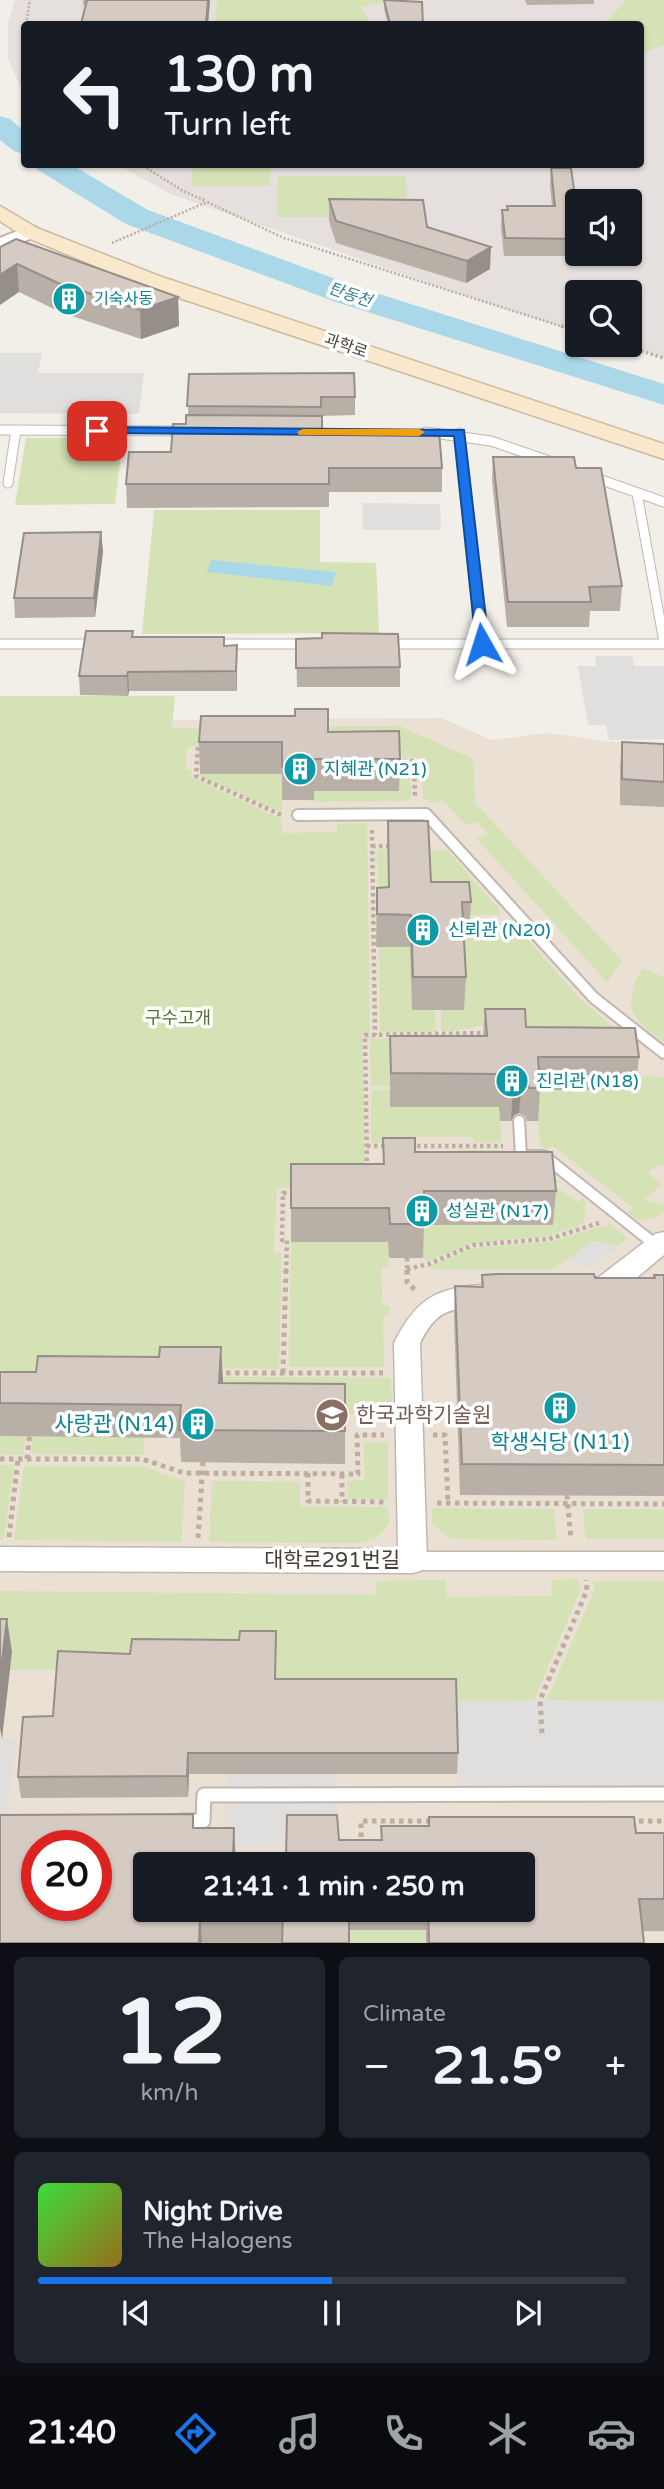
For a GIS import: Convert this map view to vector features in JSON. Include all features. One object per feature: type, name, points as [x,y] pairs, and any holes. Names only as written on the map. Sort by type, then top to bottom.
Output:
[{"type":"main road","name":"과학로","points":[[0,212],[30,232],[151,281],[664,452]]},
{"type":"street","points":[[0,245],[30,232]]},
{"type":"street","points":[[568,1294],[607,1285],[660,1244]]},
{"type":"street","points":[[413,1561],[407,1343],[419,1318],[432,1307],[465,1297],[503,1295]]},
{"type":"street","name":"대학로291번길","points":[[3,1559],[664,1561]]},
{"type":"lane","points":[[0,430],[197,431]]},
{"type":"lane","points":[[8,483],[16,430]]},
{"type":"lane","points":[[411,432],[460,433],[487,437],[562,465]]},
{"type":"lane","points":[[460,433],[482,644]]},
{"type":"lane","points":[[575,470],[664,502]]},
{"type":"lane","points":[[373,644],[664,643],[637,493]]},
{"type":"lane","points":[[0,644],[111,644]]},
{"type":"lane","points":[[209,644],[319,644]]},
{"type":"lane","points":[[298,815],[426,814],[594,998],[664,1053]]},
{"type":"lane","points":[[519,1121],[521,1156],[544,1156],[619,1217],[660,1244]]},
{"type":"lane","points":[[169,1821],[203,1821],[204,1794],[664,1794]]},
{"type":"path","points":[[26,21],[30,0]]},
{"type":"path","points":[[146,168],[183,191],[253,221],[284,238],[565,327]]},
{"type":"path","points":[[112,243],[207,202]]},
{"type":"path","points":[[642,351],[664,358]]},
{"type":"path","points":[[211,747],[198,747],[196,776],[282,815],[298,815]]},
{"type":"path","points":[[390,761],[414,761],[416,814]]},
{"type":"path","points":[[372,815],[375,1035]]},
{"type":"path","points":[[372,846],[396,846]]},
{"type":"path","points":[[469,926],[528,926]]},
{"type":"path","points":[[368,1181],[365,1035],[495,1033]]},
{"type":"path","points":[[367,1146],[395,1146]]},
{"type":"path","points":[[409,1146],[520,1146]]},
{"type":"path","points":[[284,1373],[287,1240],[282,1240],[283,1193],[307,1193]]},
{"type":"path","points":[[407,1269],[429,1264],[473,1245],[549,1239],[619,1217]]},
{"type":"path","points":[[407,1258],[407,1282],[432,1307]]},
{"type":"path","points":[[215,1373],[387,1373]]},
{"type":"path","points":[[27,1459],[31,1420]]},
{"type":"path","points":[[0,1459],[142,1459],[184,1473],[358,1474],[357,1435],[388,1435]]},
{"type":"path","points":[[439,1435],[445,1435],[446,1503],[567,1499],[664,1504]]},
{"type":"path","points":[[3,1559],[18,1459]]},
{"type":"path","points":[[197,1560],[203,1462]]},
{"type":"path","points":[[308,1473],[308,1501],[389,1502]]},
{"type":"path","points":[[342,1474],[342,1502]]},
{"type":"path","points":[[567,1499],[573,1561]]},
{"type":"path","points":[[542,1733],[540,1700],[587,1590]]},
{"type":"path","points":[[361,1852],[360,1821],[443,1821]]},
{"type":"path","points":[[623,1821],[664,1821]]},
{"type":"shaded area","points":[[15,0],[217,0],[215,21],[21,21],[21,88],[8,58],[8,23]]},
{"type":"shaded area","points":[[398,0],[626,0],[608,21],[369,21],[361,7]]},
{"type":"shaded area","points":[[664,45],[664,357],[642,351],[642,280],[565,280],[565,327],[170,194],[124,168],[644,168],[644,53]]},
{"type":"shaded area","points":[[0,353],[42,353],[38,373],[144,373],[139,414],[0,413]]},
{"type":"shaded area","points":[[362,503],[440,504],[441,530],[363,530]]},
{"type":"shaded area","points":[[595,656],[632,656],[634,666],[664,666],[664,739],[609,740],[606,725],[588,725],[578,666],[596,666]]},
{"type":"shaded area","name":"한국과학기술원","points":[[441,718],[492,740],[548,733],[664,746],[664,1943],[0,1943],[0,984],[125,731],[176,720]]},
{"type":"shaded area","points":[[594,1241],[618,1247],[591,1268],[566,1261]]},
{"type":"shaded area","points":[[664,1700],[664,1785],[458,1786],[455,1701]]},
{"type":"shaded area","points":[[0,1739],[16,1739],[5,1840],[0,1840]]},
{"type":"shaded area","points":[[227,1774],[337,1774],[337,1847],[224,1848]]},
{"type":"green space","points":[[217,0],[398,0],[361,7],[369,21],[215,21]]},
{"type":"green space","points":[[626,0],[664,0],[664,45],[644,53],[644,21],[607,20]]},
{"type":"green space","points":[[193,168],[271,168],[270,186],[191,186]]},
{"type":"green space","points":[[278,176],[406,176],[408,217],[277,217]]},
{"type":"green space","points":[[26,438],[123,438],[115,504],[15,505]]},
{"type":"green space","points":[[154,510],[320,510],[320,562],[376,563],[379,633],[142,634]]},
{"type":"green space","name":"구수고개","points":[[0,696],[175,696],[172,728],[400,726],[473,759],[476,804],[622,961],[607,982],[476,838],[488,834],[477,822],[466,825],[442,800],[432,803],[423,798],[421,758],[344,757],[245,743],[205,744],[187,748],[185,769],[192,770],[191,777],[281,819],[282,833],[337,832],[337,824],[367,823],[370,1032],[362,1033],[365,1188],[277,1188],[274,1252],[282,1253],[279,1369],[35,1366],[30,1397],[0,1397]]},
{"type":"green space","points":[[399,763],[410,763],[411,798],[407,801],[314,802],[314,791],[399,791]]},
{"type":"green space","points":[[283,774],[282,813],[200,776]]},
{"type":"green space","points":[[377,850],[447,850],[499,909],[500,915],[430,915],[379,921]]},
{"type":"green space","points":[[460,935],[525,936],[578,997],[614,1028],[476,1026],[441,1031],[441,1010],[464,1010]]},
{"type":"green space","points":[[379,947],[410,947],[412,1010],[435,1010],[436,1032],[380,1032]]},
{"type":"green space","points":[[642,968],[664,977],[664,1042],[644,1026],[633,1011],[632,993]]},
{"type":"green space","points":[[370,1038],[474,1038],[390,1070],[390,1086],[371,1086]]},
{"type":"green space","points":[[633,1076],[664,1077],[664,1167],[658,1164],[647,1173],[662,1184],[644,1200],[664,1205],[664,1212],[646,1219],[632,1216],[628,1212],[633,1208],[553,1146],[546,1149],[540,1144],[535,1090],[634,1090]]},
{"type":"green space","points":[[371,1090],[390,1090],[391,1107],[499,1107],[502,1142],[473,1142],[473,1137],[385,1137],[384,1143],[371,1143]]},
{"type":"green space","points":[[459,1150],[502,1150],[503,1164],[538,1164],[559,1181],[554,1185],[577,1202],[583,1199],[586,1203],[583,1224],[548,1236],[473,1243],[427,1261],[423,1258],[422,1225],[553,1225],[460,1185]]},
{"type":"green space","points":[[610,1224],[628,1238],[618,1247],[594,1241],[551,1270],[432,1269],[430,1266],[474,1248],[549,1242]]},
{"type":"green space","points":[[291,1242],[388,1242],[389,1267],[381,1268],[382,1305],[390,1306],[390,1315],[383,1316],[384,1367],[289,1367]]},
{"type":"green space","points":[[43,1375],[391,1378],[392,1413],[221,1416],[222,1380]]},
{"type":"green space","points":[[0,1436],[26,1436],[23,1455],[0,1454]]},
{"type":"green space","points":[[33,1437],[145,1437],[143,1455],[31,1454]]},
{"type":"green space","points":[[364,1442],[388,1442],[388,1499],[348,1499],[347,1481],[364,1480]]},
{"type":"green space","points":[[0,1465],[14,1465],[4,1540],[0,1540]]},
{"type":"green space","points":[[24,1466],[140,1466],[185,1481],[181,1542],[14,1540]]},
{"type":"green space","points":[[212,1481],[300,1482],[300,1506],[388,1507],[389,1523],[376,1538],[361,1543],[209,1542]]},
{"type":"green space","points":[[432,1508],[554,1509],[557,1540],[451,1539],[432,1523]]},
{"type":"green space","points":[[583,1509],[664,1509],[664,1539],[586,1539]]},
{"type":"green space","points":[[579,1579],[580,1591],[534,1700],[455,1701],[133,1670],[10,1670],[12,1652],[0,1652],[0,1591],[376,1595],[377,1581],[445,1580],[447,1597],[552,1596],[551,1580]]},
{"type":"green space","points":[[593,1581],[664,1581],[664,1700],[547,1700],[594,1591]]},
{"type":"green space","points":[[348,1922],[396,1922],[426,1930],[426,1943],[349,1943]]},
{"type":"water","points":[[211,560],[336,572],[332,586],[207,572]]},
{"type":"building","points":[[87,0],[208,0],[206,21],[82,21]]},
{"type":"building","points":[[384,0],[422,2],[423,21],[389,21]]},
{"type":"building","points":[[551,168],[571,168],[574,189],[565,189],[565,239],[505,238],[502,210],[508,210],[507,206],[555,206]]},
{"type":"building","points":[[329,199],[423,200],[427,227],[491,247],[467,261],[336,221]]},
{"type":"building","points":[[16,239],[178,297],[140,310],[58,283],[17,264],[0,275],[0,247]]},
{"type":"building","points":[[354,373],[355,397],[321,397],[321,407],[187,406],[189,374]]},
{"type":"building","points":[[186,415],[322,416],[322,432],[439,431],[442,468],[329,468],[329,484],[126,484],[129,452],[171,452],[173,424],[186,424]]},
{"type":"building","points":[[493,457],[574,457],[576,468],[601,468],[622,586],[589,587],[591,602],[508,602]]},
{"type":"building","points":[[101,532],[94,598],[14,598],[24,533]]},
{"type":"building","points":[[86,631],[133,631],[132,637],[224,637],[224,646],[237,645],[236,671],[128,672],[127,676],[79,676]]},
{"type":"building","points":[[322,633],[398,634],[400,667],[296,668],[296,639],[322,638]]},
{"type":"building","points":[[295,709],[328,709],[328,732],[399,731],[400,759],[314,759],[314,767],[282,767],[282,742],[199,742],[201,716],[295,716]]},
{"type":"building","points":[[622,742],[664,744],[664,782],[622,779]]},
{"type":"building","name":"신뢰관 (N20)","points":[[388,821],[428,821],[431,882],[469,882],[471,902],[462,902],[466,977],[413,977],[411,915],[377,914],[377,888],[389,887]]},
{"type":"building","points":[[485,1009],[525,1009],[526,1027],[635,1028],[639,1057],[538,1057],[540,1088],[529,1088],[528,1083],[522,1080],[516,1081],[513,1088],[502,1088],[501,1074],[391,1073],[390,1036],[487,1036]]},
{"type":"building","points":[[383,1138],[415,1138],[415,1152],[552,1152],[556,1191],[424,1191],[424,1224],[390,1224],[389,1208],[291,1208],[291,1164],[384,1164]]},
{"type":"building","name":"학생식당 (N11)","points":[[594,1274],[595,1278],[655,1278],[654,1275],[664,1275],[664,1465],[462,1464],[455,1286],[483,1287],[482,1275]]},
{"type":"building","points":[[160,1347],[221,1347],[219,1383],[345,1384],[345,1431],[179,1430],[181,1405],[0,1403],[0,1372],[36,1372],[38,1356],[159,1357]]},
{"type":"building","points":[[0,1619],[7,1619],[0,1677]]},
{"type":"building","points":[[240,1631],[276,1631],[275,1679],[456,1679],[458,1753],[188,1753],[187,1776],[18,1777],[23,1717],[53,1716],[58,1651],[130,1654],[132,1639],[239,1640]]},
{"type":"building","points":[[193,1814],[193,1828],[234,1828],[233,1852],[133,1852],[133,1922],[200,1922],[199,1943],[0,1943],[0,1815]]},
{"type":"building","points":[[287,1815],[337,1815],[339,1840],[382,1840],[381,1826],[429,1826],[429,1817],[634,1817],[636,1833],[664,1833],[664,1899],[639,1899],[644,1943],[429,1943],[428,1922],[535,1922],[535,1852],[286,1852]]},
{"type":"building","points":[[283,1922],[349,1922],[349,1943],[282,1943]]},
{"type":"waterway","name":"탄동천","points":[[0,125],[21,142]]},
{"type":"waterway","name":"탄동천","points":[[55,168],[137,217],[348,295],[664,395]]},
{"type":"slow traffic","points":[[303,432],[419,432]]},
{"type":"place","name":"기숙사동","points":[[69,299]]},
{"type":"place","name":"지혜관 (N21)","points":[[300,769]]},
{"type":"place","name":"신뢰관 (N20)","points":[[423,930]]},
{"type":"place","name":"진리관 (N18)","points":[[512,1081]]},
{"type":"place","name":"성실관 (N17)","points":[[422,1211]]},
{"type":"place","name":"학생식당 (N11)","points":[[560,1408]]},
{"type":"place","name":"한국과학기술원","points":[[332,1415]]},
{"type":"place","name":"사랑관 (N14)","points":[[198,1424]]},
{"type":"route","points":[[97,431],[460,433],[482,644]]}]
